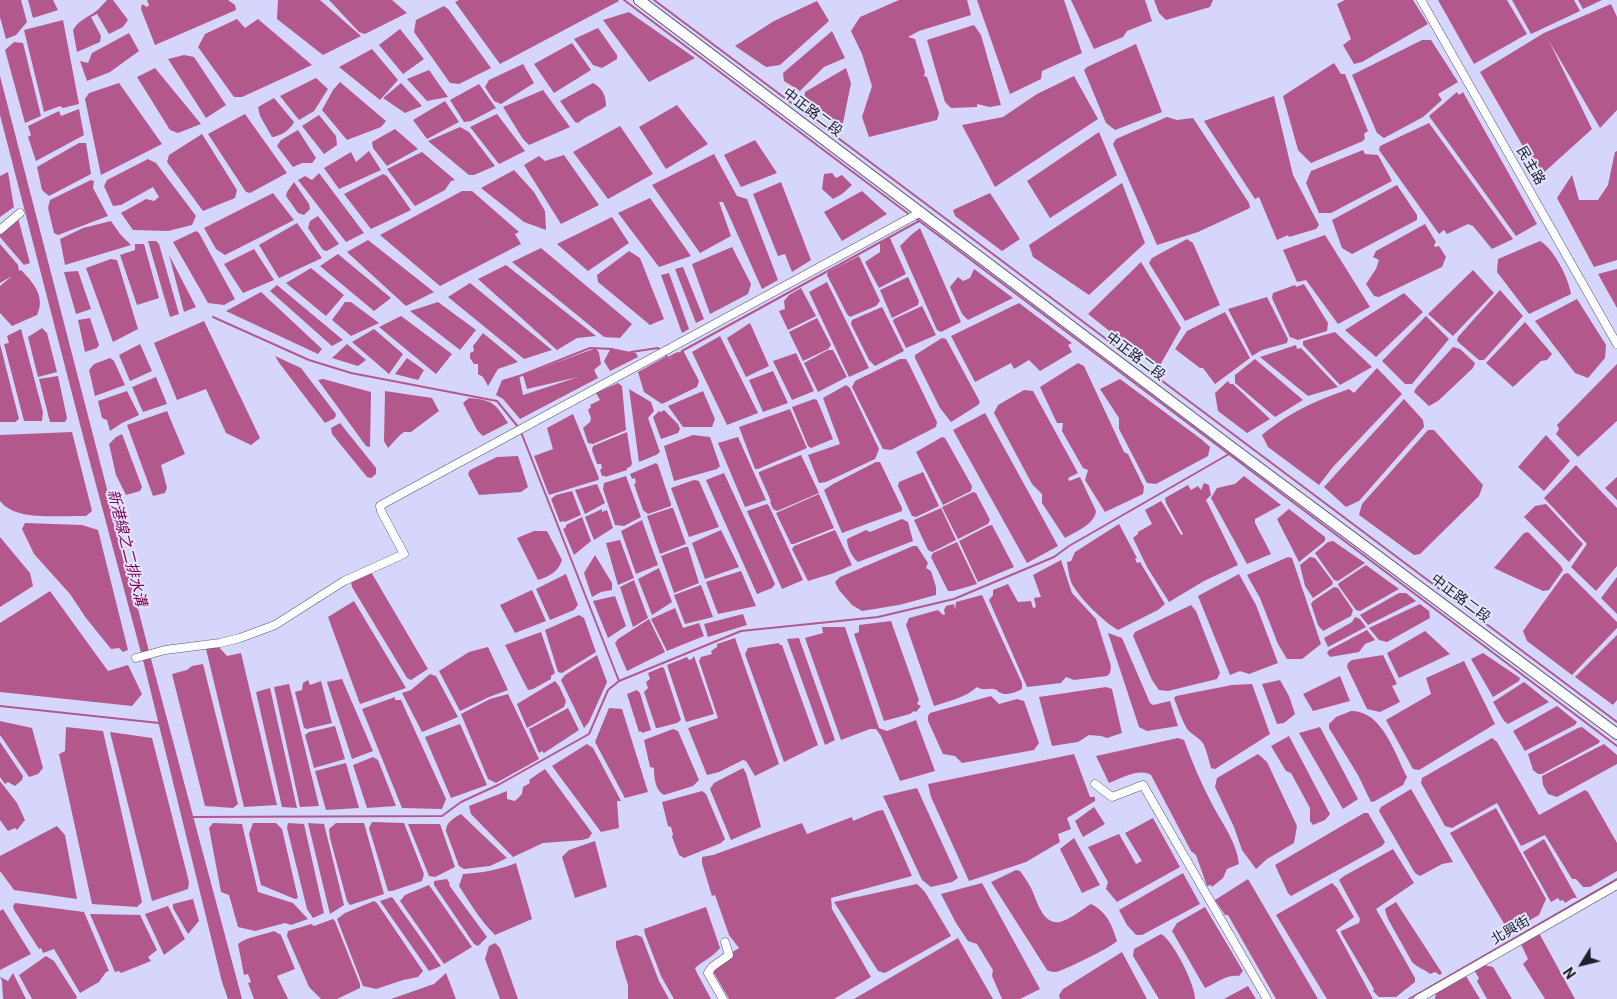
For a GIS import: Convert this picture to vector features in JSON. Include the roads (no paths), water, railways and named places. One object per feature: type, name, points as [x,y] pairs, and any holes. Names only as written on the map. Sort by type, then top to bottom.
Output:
[{"type":"main road","name":"中正路二段","points":[[639,0],[1238,452],[1617,734]]},
{"type":"street","name":"民主路","points":[[1421,0],[1617,344]]},
{"type":"street","points":[[136,658],[165,650],[220,643],[275,625],[332,588],[404,554],[381,511],[381,505],[921,212]]},
{"type":"street","points":[[0,230],[20,213]]},
{"type":"street","points":[[1095,784],[1112,797],[1143,785],[1267,999]]},
{"type":"street","name":"北興街","points":[[1418,999],[1617,885]]},
{"type":"street","points":[[723,999],[708,973],[712,967],[729,955],[725,942]]},
{"type":"waterway","points":[[624,0],[910,215]]},
{"type":"waterway","points":[[654,0],[1617,722]]},
{"type":"waterway","points":[[914,217],[1617,746]]},
{"type":"waterway","points":[[682,351],[919,221]]},
{"type":"waterway","points":[[213,317],[309,360],[351,373],[497,401],[519,428]]},
{"type":"waterway","points":[[517,377],[590,348],[612,349]]},
{"type":"waterway","points":[[631,352],[658,348],[660,350]]},
{"type":"waterway","points":[[663,353],[668,358],[678,353]]},
{"type":"waterway","points":[[521,432],[619,681]]},
{"type":"waterway","points":[[191,817],[442,816],[461,802],[498,785],[589,734],[608,690],[619,681],[741,631],[878,617],[954,599],[1054,557],[1069,546],[1229,454]]},
{"type":"waterway","points":[[0,706],[159,723]]},
{"type":"waterway","points":[[1409,999],[1617,879]]},
{"type":"water label","name":"新港線之二排水溝","points":[[126,548]]}]
